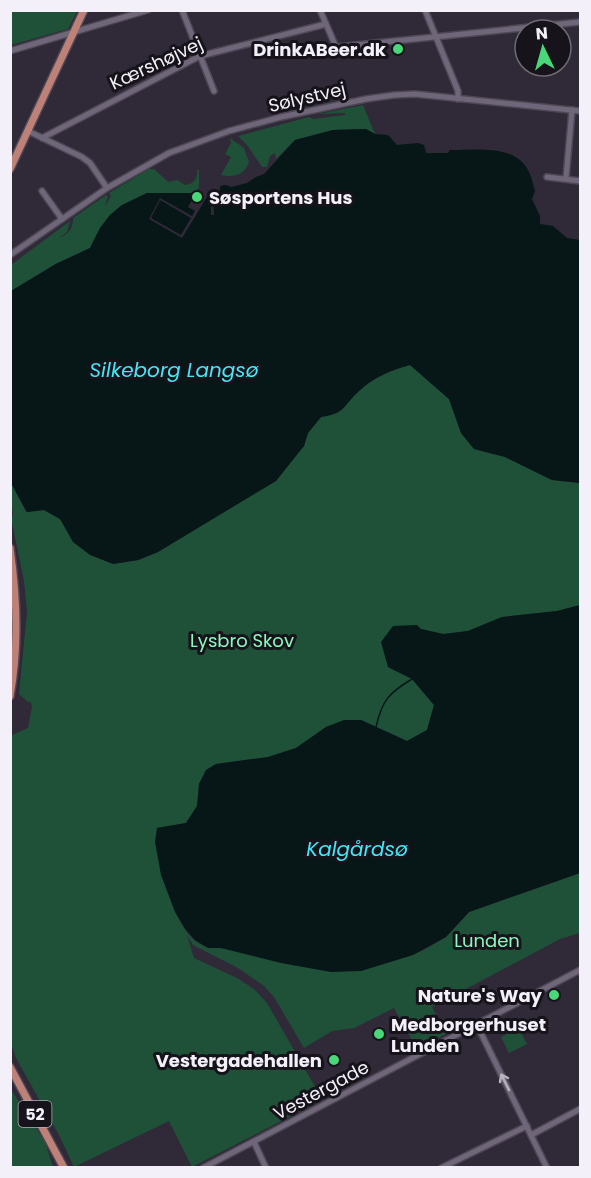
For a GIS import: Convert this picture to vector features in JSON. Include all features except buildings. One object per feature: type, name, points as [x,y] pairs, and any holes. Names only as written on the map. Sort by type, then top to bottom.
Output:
[{"type":"main road","points":[[10,169],[84,10]]},
{"type":"main road","points":[[10,548],[16,619],[10,696]]},
{"type":"main road","name":"52","points":[[10,1067],[64,1167]]},
{"type":"street","points":[[10,51],[148,10]]},
{"type":"street","points":[[182,10],[214,91]]},
{"type":"street","points":[[320,10],[336,47],[580,22]]},
{"type":"street","points":[[425,10],[458,91],[458,99]]},
{"type":"street","name":"Kærshøjvej","points":[[42,138],[200,56],[326,24]]},
{"type":"street","name":"Sølystvej","points":[[10,255],[107,188],[169,153],[281,117],[394,95],[415,94],[580,111]]},
{"type":"street","points":[[566,178],[572,110]]},
{"type":"street","points":[[28,131],[82,157],[90,163],[107,188]]},
{"type":"street","points":[[547,177],[580,181]]},
{"type":"street","points":[[42,191],[62,219]]},
{"type":"street","name":"Vestergade","points":[[203,1167],[580,970]]},
{"type":"street","points":[[477,1025],[547,1167]]},
{"type":"street","points":[[531,1135],[580,1109]]},
{"type":"street","points":[[441,1167],[526,1126]]},
{"type":"street","points":[[254,1142],[266,1167]]},
{"type":"green space","points":[[11,10],[77,11],[68,29],[11,45]]},
{"type":"green space","points":[[363,105],[375,134],[366,129],[333,130],[295,140],[276,159],[275,153],[270,156],[267,167],[262,167],[238,136],[309,117],[313,119],[345,115],[345,113],[318,114]]},
{"type":"green space","points":[[230,138],[244,148],[249,162],[242,173],[225,176],[221,175],[231,157],[225,154],[231,143]]},
{"type":"green space","points":[[149,169],[154,169],[168,182],[177,180],[185,185],[195,180],[197,170],[199,170],[199,187],[196,192],[191,193],[147,193],[122,205],[100,228],[90,248],[55,264],[11,291],[11,265],[70,221],[67,232],[59,238],[65,235],[70,231],[73,218],[106,195],[108,196],[105,206],[111,196],[109,193]]},
{"type":"green space","name":"Lysbro Skov","points":[[410,365],[449,399],[461,433],[474,449],[505,457],[552,480],[580,483],[580,605],[557,611],[502,617],[468,631],[443,634],[421,629],[388,667],[412,679],[434,705],[427,730],[407,741],[361,720],[326,727],[296,748],[268,757],[216,764],[206,770],[199,784],[197,806],[186,823],[157,828],[170,895],[184,928],[194,940],[207,947],[361,971],[422,951],[446,937],[469,912],[580,873],[580,933],[560,939],[432,1007],[446,1034],[417,1049],[394,1008],[354,1028],[332,1031],[304,1048],[274,997],[264,986],[238,968],[193,945],[187,935],[194,958],[237,978],[254,989],[267,1003],[321,1097],[320,1101],[192,1167],[169,1121],[74,1167],[16,1058],[11,1043],[11,742],[12,735],[28,728],[32,707],[31,702],[19,694],[27,612],[24,581],[11,518],[13,515],[11,483],[26,512],[44,510],[60,519],[113,564],[139,560],[158,552],[200,526],[304,446],[308,433],[321,417],[340,411],[359,391],[377,378]]},
{"type":"green space","points":[[517,1025],[527,1044],[509,1053],[501,1037],[513,1031],[511,1028]]},
{"type":"green space","points":[[10,1088],[45,1142],[53,1167],[11,1167]]},
{"type":"water","name":"Silkeborg Langsø","points":[[366,129],[375,134],[388,135],[397,145],[418,143],[424,145],[426,153],[448,153],[450,150],[495,150],[515,157],[523,163],[531,177],[535,191],[532,199],[540,216],[540,224],[553,226],[567,238],[580,240],[580,483],[552,480],[505,457],[474,449],[461,433],[449,399],[410,365],[377,378],[359,391],[343,409],[321,417],[308,433],[304,446],[276,481],[158,552],[138,560],[113,564],[90,555],[73,542],[60,519],[44,510],[27,512],[11,483],[11,291],[56,264],[90,248],[100,228],[110,215],[122,205],[147,193],[191,193],[225,185],[232,187],[247,183],[264,174],[295,140],[333,130]]},
{"type":"water","name":"Kalgårdsø","points":[[580,605],[580,873],[469,912],[446,937],[413,955],[361,971],[331,972],[281,963],[221,948],[208,948],[195,940],[186,930],[175,912],[161,875],[155,842],[157,828],[186,823],[197,806],[199,784],[206,770],[216,764],[268,757],[296,748],[326,727],[344,720],[361,720],[407,741],[427,730],[434,705],[412,679],[388,667],[381,642],[393,626],[417,625],[421,629],[443,634],[468,631],[502,617],[557,611]]},
{"type":"pier","points":[[220,184],[220,196],[213,197],[214,215],[211,215],[210,192],[182,238],[149,219],[160,198],[192,216],[195,211],[188,207],[199,188]],"holes":[[[160,200],[191,218],[181,235],[151,218]]]},
{"type":"waterway","points":[[376,727],[381,710],[388,698],[412,679]]},
{"type":"place","name":"DrinkABeer.dk","points":[[398,49]]},
{"type":"place","name":"Søsportens Hus","points":[[197,197]]},
{"type":"place","name":"Nature's Way","points":[[554,995]]},
{"type":"place","name":"Medborgerhuset Lunden","points":[[379,1034]]},
{"type":"place","name":"Vestergadehallen","points":[[334,1060]]},
{"type":"park label","name":"Lunden","points":[[487,940]]}]
